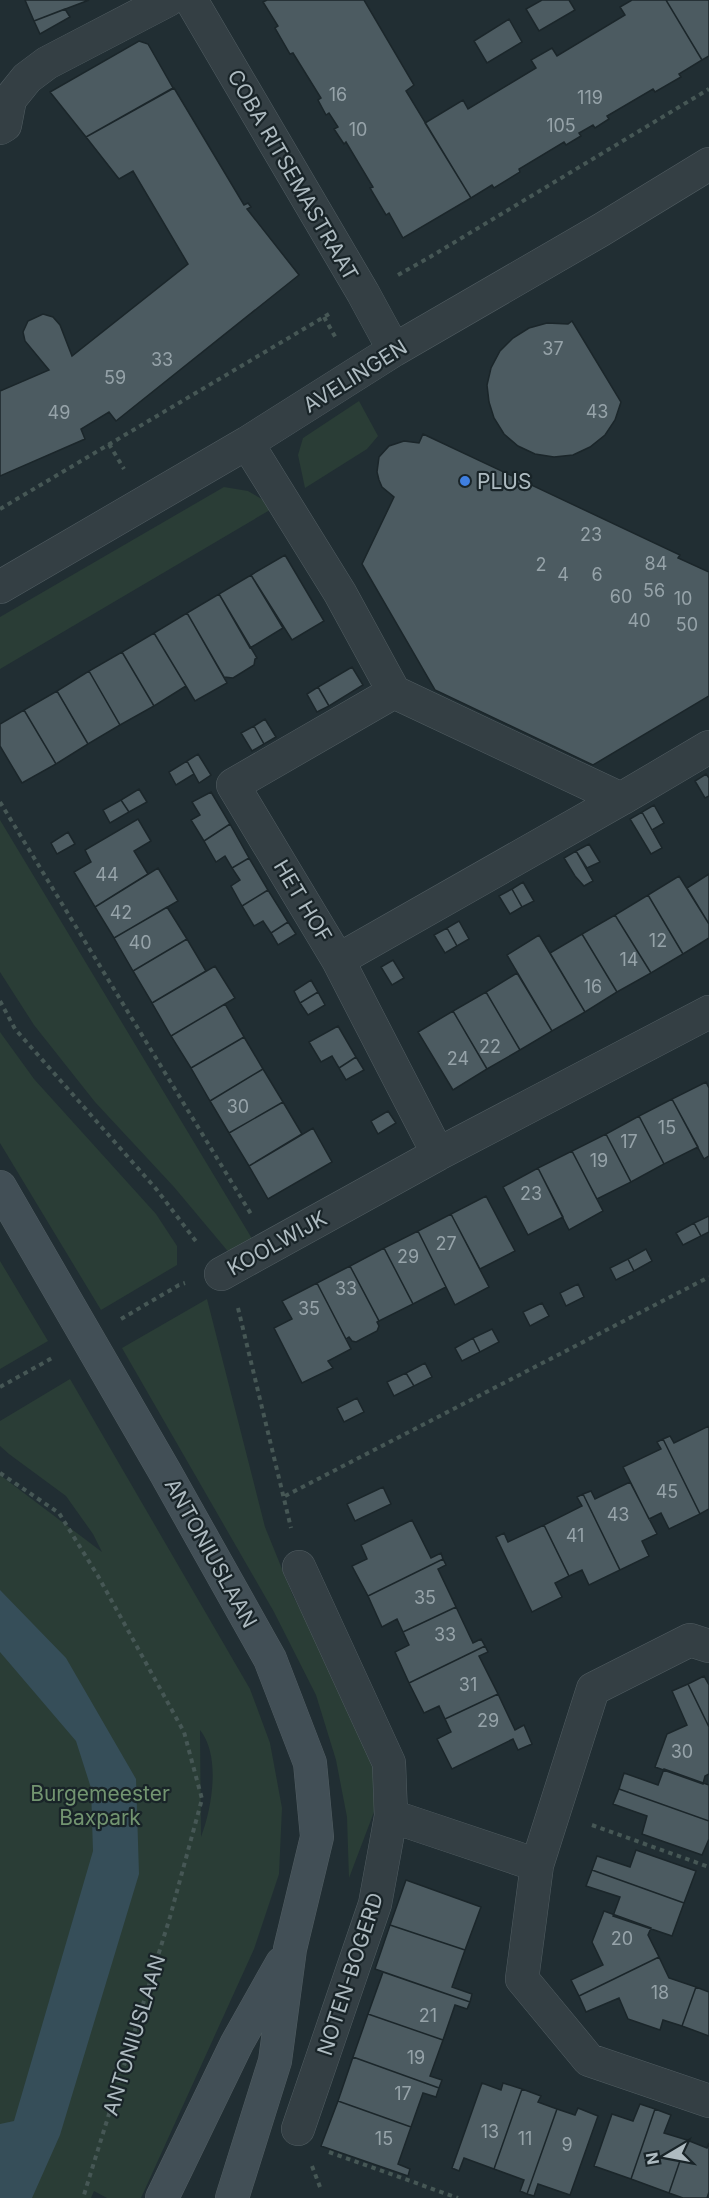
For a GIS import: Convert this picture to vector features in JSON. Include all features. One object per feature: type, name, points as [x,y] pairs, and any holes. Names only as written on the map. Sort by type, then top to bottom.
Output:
[{"type":"main road","name":"ANTONIUSLAAN","points":[[0,1187],[270,1659],[310,1763],[317,1837],[290,1948],[275,2061],[232,2198]]},
{"type":"main road","name":"ANTONIUSLAAN","points":[[162,2198],[237,2043],[290,1948]]},
{"type":"street","points":[[0,128],[5,125],[10,99],[27,78],[47,63],[168,0]]},
{"type":"street","name":"COBA RITSEMASTRAAT","points":[[191,0],[394,350]]},
{"type":"street","name":"AVELINGEN","points":[[0,587],[247,443],[394,350],[601,230],[709,164]]},
{"type":"street","points":[[247,443],[340,593],[394,692],[621,798]]},
{"type":"street","name":"HET HOF","points":[[394,692],[233,785],[338,960],[709,747]]},
{"type":"street","points":[[338,960],[438,1154]]},
{"type":"street","name":"KOOLWIJK","points":[[221,1274],[272,1248],[438,1154],[709,1012]]},
{"type":"street","name":"NOTEN-BOGERD","points":[[297,2129],[375,1904],[391,1816],[389,1763],[299,1567]]},
{"type":"street","points":[[709,1646],[690,1640],[594,1689],[537,1865],[522,1979],[589,2060],[709,2101]]},
{"type":"street","points":[[391,1816],[537,1865]]},
{"type":"path","points":[[0,802],[272,1248]]},
{"type":"path","name":"KOOLWIJK","points":[[113,1324],[179,1284],[221,1274]]},
{"type":"path","points":[[285,1496],[709,1276]]},
{"type":"path","points":[[0,1388],[61,1353]]},
{"type":"path","name":"ANTONIUSLAAN","points":[[0,1473],[59,1513],[98,1576],[184,1732],[202,1799],[170,1917],[83,2198]]},
{"type":"path","points":[[554,1813],[637,1840],[709,1867]]},
{"type":"path","points":[[325,2151],[458,2198]]},
{"type":"green space","points":[[359,401],[378,436],[367,449],[305,488],[298,455],[303,438]]},
{"type":"green space","points":[[224,487],[248,491],[275,507],[0,669],[0,617]]},
{"type":"green space","points":[[0,820],[257,1247],[231,1255],[174,1187],[95,1102],[34,1025],[0,972]]},
{"type":"green space","points":[[0,1032],[34,1079],[156,1214],[177,1246],[177,1265],[101,1310],[0,1143]]},
{"type":"green space","points":[[0,1261],[48,1341],[0,1369]]},
{"type":"green space","points":[[207,1299],[265,1527],[293,1596],[388,1775],[349,1878],[347,1817],[336,1760],[316,1695],[274,1612],[122,1348]]},
{"type":"green space","name":"Burgemeester Baxpark","points":[[70,1379],[250,1689],[270,1743],[282,1808],[279,1874],[254,1949],[141,2198],[107,2198],[94,2191],[91,2198],[0,2198],[0,1475],[102,1552],[93,1534],[66,1496],[0,1446],[0,1421]],"holes":[[[200,1730],[211,1754],[213,1782],[201,1837]]]},
{"type":"water","points":[[0,1590],[66,1658],[136,1779],[139,1874],[60,2135],[32,2198],[0,2198],[0,2124],[14,2121],[93,1851],[91,1788],[76,1741],[0,1652]]},
{"type":"building","points":[[25,0],[89,0],[34,21]]},
{"type":"building","points":[[267,0],[364,0],[414,85],[406,91],[471,198],[403,238],[389,213],[386,215],[370,188],[373,187],[346,142],[344,144],[334,129],[338,127],[329,113],[326,115],[318,100],[321,98],[275,28],[278,26],[263,2]]},
{"type":"building","points":[[542,0],[569,0],[575,10],[539,31],[526,9]]},
{"type":"building","points":[[632,0],[666,0],[702,60],[679,74],[681,77],[655,92],[653,89],[607,116],[609,119],[595,128],[593,125],[579,133],[581,136],[566,145],[564,142],[519,169],[520,172],[494,188],[492,185],[471,198],[425,123],[463,100],[468,109],[536,68],[531,60],[552,48],[557,56],[625,15],[620,7]]},
{"type":"building","points":[[666,0],[709,0],[709,56],[702,60]]},
{"type":"building","points":[[65,9],[70,17],[40,34],[34,21]]},
{"type":"building","points":[[509,19],[522,42],[487,63],[474,41]]},
{"type":"building","points":[[139,41],[148,44],[173,88],[86,137],[50,92]]},
{"type":"building","points":[[174,88],[244,205],[248,203],[251,207],[247,209],[299,275],[116,421],[109,412],[81,429],[85,439],[0,476],[0,391],[49,370],[25,341],[23,332],[28,321],[43,314],[53,317],[60,325],[72,356],[188,264],[133,171],[119,179],[86,137]]},
{"type":"building","points":[[572,321],[621,402],[615,420],[605,435],[590,447],[573,455],[554,457],[535,454],[518,446],[504,434],[494,418],[487,385],[491,368],[500,351],[513,338],[529,328],[547,323],[568,324]]},
{"type":"building","points":[[423,434],[680,555],[678,558],[709,572],[709,696],[593,765],[435,690],[362,564],[394,497],[382,487],[379,480],[377,472],[379,457],[389,446],[404,441],[419,443]]},
{"type":"building","points":[[285,555],[324,621],[292,640],[251,575]]},
{"type":"building","points":[[251,575],[283,628],[250,648],[219,594]]},
{"type":"building","points":[[219,594],[257,658],[254,665],[233,678],[224,677],[187,613]]},
{"type":"building","points":[[187,613],[227,683],[195,701],[154,633]]},
{"type":"building","points":[[154,633],[186,686],[154,706],[122,652]]},
{"type":"building","points":[[122,652],[154,706],[120,725],[89,671]]},
{"type":"building","points":[[352,667],[363,685],[329,706],[318,687]]},
{"type":"building","points":[[89,671],[120,725],[88,744],[57,691]]},
{"type":"building","points":[[318,687],[329,706],[317,712],[307,694]]},
{"type":"building","points":[[57,691],[88,744],[56,764],[24,710]]},
{"type":"building","points":[[24,710],[56,764],[22,783],[0,746],[0,724]]},
{"type":"building","points":[[265,719],[276,737],[264,744],[254,726]]},
{"type":"building","points":[[254,726],[264,744],[252,751],[241,733]]},
{"type":"building","points":[[198,754],[211,775],[199,783],[187,761]]},
{"type":"building","points":[[187,761],[194,774],[176,785],[169,772]]},
{"type":"building","points":[[706,774],[709,778],[709,796],[705,798],[695,781]]},
{"type":"building","points":[[139,789],[147,802],[129,812],[121,800]]},
{"type":"building","points":[[211,792],[230,824],[204,841],[191,820],[200,815],[192,802]]},
{"type":"building","points":[[121,800],[129,812],[110,823],[103,810]]},
{"type":"building","points":[[654,805],[664,823],[652,830],[642,812]]},
{"type":"building","points":[[642,812],[662,848],[651,854],[630,819]]},
{"type":"building","points":[[138,819],[151,841],[134,851],[148,874],[95,907],[74,872],[91,862],[85,850]]},
{"type":"building","points":[[230,824],[249,858],[232,868],[225,856],[216,862],[204,841]]},
{"type":"building","points":[[68,832],[75,844],[57,854],[51,843]]},
{"type":"building","points":[[589,844],[600,862],[587,868],[576,851]]},
{"type":"building","points":[[576,851],[593,881],[584,886],[564,858]]},
{"type":"building","points":[[249,858],[268,890],[242,906],[231,886],[240,880],[232,868]]},
{"type":"building","points":[[158,868],[178,901],[114,938],[95,907]]},
{"type":"building","points":[[709,874],[709,924],[687,888]]},
{"type":"building","points":[[679,876],[709,924],[709,938],[683,954],[648,895]]},
{"type":"building","points":[[523,882],[534,901],[522,907],[512,889]]},
{"type":"building","points":[[512,889],[522,907],[510,914],[499,896]]},
{"type":"building","points":[[268,890],[288,922],[271,933],[263,921],[254,926],[242,906]]},
{"type":"building","points":[[648,895],[683,954],[651,973],[615,915]]},
{"type":"building","points":[[167,907],[187,939],[133,971],[114,938]]},
{"type":"building","points":[[615,915],[651,973],[617,992],[582,934]]},
{"type":"building","points":[[459,921],[469,939],[457,946],[447,928]]},
{"type":"building","points":[[288,922],[296,934],[278,945],[271,933]]},
{"type":"building","points":[[447,928],[457,946],[445,953],[434,935]]},
{"type":"building","points":[[582,934],[617,992],[585,1012],[550,953]]},
{"type":"building","points":[[539,935],[585,1012],[552,1031],[507,955]]},
{"type":"building","points":[[187,939],[206,971],[152,1003],[133,971]]},
{"type":"building","points":[[393,960],[404,978],[392,985],[381,967]]},
{"type":"building","points":[[215,966],[235,998],[171,1036],[152,1003]]},
{"type":"building","points":[[517,973],[552,1031],[520,1050],[486,992]]},
{"type":"building","points":[[311,980],[318,992],[300,1003],[294,991]]},
{"type":"building","points":[[318,992],[325,1005],[308,1015],[300,1003]]},
{"type":"building","points":[[486,992],[520,1050],[487,1069],[453,1011]]},
{"type":"building","points":[[225,1004],[244,1037],[191,1068],[171,1036]]},
{"type":"building","points":[[453,1011],[487,1069],[453,1090],[418,1032]]},
{"type":"building","points":[[338,1026],[356,1057],[339,1068],[332,1056],[321,1062],[309,1042]]},
{"type":"building","points":[[244,1037],[263,1069],[210,1101],[191,1068]]},
{"type":"building","points":[[356,1057],[364,1070],[346,1080],[339,1068]]},
{"type":"building","points":[[263,1069],[283,1102],[229,1133],[210,1101]]},
{"type":"building","points":[[706,1082],[709,1088],[709,1156],[704,1159],[672,1099]]},
{"type":"building","points":[[672,1099],[698,1147],[664,1164],[639,1116]]},
{"type":"building","points":[[283,1102],[302,1134],[249,1166],[229,1133]]},
{"type":"building","points":[[388,1111],[396,1123],[378,1134],[371,1121]]},
{"type":"building","points":[[639,1116],[664,1164],[631,1182],[606,1134]]},
{"type":"building","points":[[313,1128],[332,1162],[268,1199],[249,1166]]},
{"type":"building","points":[[606,1134],[631,1182],[597,1199],[572,1151]]},
{"type":"building","points":[[572,1151],[603,1211],[569,1230],[538,1168]]},
{"type":"building","points":[[538,1168],[563,1217],[528,1235],[503,1187]]},
{"type":"building","points":[[486,1196],[515,1251],[480,1269],[451,1214]]},
{"type":"building","points":[[451,1214],[489,1287],[455,1305],[418,1231]]},
{"type":"building","points":[[709,1216],[709,1232],[701,1236],[694,1223]]},
{"type":"building","points":[[694,1223],[701,1236],[683,1245],[676,1233]]},
{"type":"building","points":[[418,1231],[446,1287],[413,1304],[384,1248]]},
{"type":"building","points":[[384,1248],[413,1304],[379,1321],[350,1266]]},
{"type":"building","points":[[646,1249],[652,1261],[634,1271],[628,1259]]},
{"type":"building","points":[[628,1259],[634,1271],[616,1280],[610,1268]]},
{"type":"building","points":[[350,1266],[379,1321],[377,1331],[356,1342],[349,1337],[346,1339],[317,1283]]},
{"type":"building","points":[[317,1283],[351,1349],[328,1361],[333,1368],[302,1383],[274,1328],[292,1319],[282,1301]]},
{"type":"building","points":[[578,1284],[584,1297],[566,1306],[560,1293]]},
{"type":"building","points":[[542,1303],[549,1316],[530,1326],[523,1312]]},
{"type":"building","points":[[492,1329],[499,1342],[480,1352],[473,1338]]},
{"type":"building","points":[[473,1338],[480,1352],[462,1361],[455,1348]]},
{"type":"building","points":[[425,1363],[432,1377],[414,1386],[406,1373]]},
{"type":"building","points":[[406,1373],[414,1386],[394,1396],[387,1382]]},
{"type":"building","points":[[357,1398],[364,1412],[344,1422],[337,1408]]},
{"type":"building","points":[[709,1426],[709,1509],[700,1514],[663,1439],[670,1436],[674,1443]]},
{"type":"building","points":[[663,1439],[700,1514],[669,1529],[661,1513],[649,1519],[623,1467],[661,1449],[657,1442]]},
{"type":"building","points":[[630,1482],[657,1534],[642,1541],[649,1556],[620,1570],[583,1494],[591,1491],[595,1499]]},
{"type":"building","points":[[383,1487],[391,1504],[355,1521],[347,1504]]},
{"type":"building","points":[[583,1494],[620,1570],[589,1585],[582,1570],[569,1576],[544,1525],[582,1506],[577,1497]]},
{"type":"building","points":[[412,1520],[431,1558],[441,1553],[443,1559],[368,1596],[352,1566],[367,1559],[361,1545]]},
{"type":"building","points":[[544,1525],[569,1576],[555,1583],[562,1597],[532,1612],[496,1537],[504,1533],[508,1542]]},
{"type":"building","points":[[443,1559],[446,1565],[438,1569],[456,1607],[403,1632],[397,1619],[382,1627],[368,1596]]},
{"type":"building","points":[[456,1607],[473,1643],[481,1639],[485,1646],[409,1683],[395,1652],[409,1645],[403,1632]]},
{"type":"building","points":[[485,1646],[488,1652],[479,1656],[498,1694],[445,1719],[439,1706],[424,1713],[409,1683]]},
{"type":"building","points":[[704,1676],[709,1685],[709,1727],[688,1684]]},
{"type":"building","points":[[688,1684],[709,1727],[709,1774],[705,1776],[703,1784],[655,1767],[667,1734],[687,1725],[672,1691]]},
{"type":"building","points":[[498,1694],[515,1730],[524,1725],[532,1744],[518,1750],[513,1739],[452,1769],[437,1739],[451,1732],[445,1719]]},
{"type":"building","points":[[664,1769],[709,1785],[709,1821],[619,1789],[624,1773],[658,1785]]},
{"type":"building","points":[[619,1789],[709,1821],[709,1839],[702,1855],[642,1834],[647,1816],[613,1804]]},
{"type":"building","points":[[636,1850],[696,1871],[684,1903],[592,1870],[597,1856],[630,1867]]},
{"type":"building","points":[[592,1870],[684,1903],[672,1936],[613,1916],[620,1897],[586,1886]]},
{"type":"building","points":[[406,1880],[481,1907],[465,1950],[390,1925]]},
{"type":"building","points":[[604,1911],[651,1928],[648,1935],[659,1957],[579,1996],[571,1980],[603,1965],[592,1942]]},
{"type":"building","points":[[390,1925],[465,1950],[452,1987],[472,1994],[470,2002],[375,1969]]},
{"type":"building","points":[[659,1957],[669,1978],[696,1987],[682,2026],[663,2020],[660,2030],[628,2019],[619,1998],[586,2012],[579,1996]]},
{"type":"building","points":[[383,1972],[470,2002],[467,2009],[455,2005],[443,2040],[368,2014]]},
{"type":"building","points":[[696,1987],[709,1992],[709,2036],[682,2026]]},
{"type":"building","points":[[368,2014],[443,2040],[430,2076],[442,2080],[439,2088],[353,2057]]},
{"type":"building","points":[[353,2057],[439,2088],[436,2097],[423,2093],[411,2127],[338,2101]]},
{"type":"building","points":[[482,2083],[501,2090],[503,2083],[522,2089],[494,2169],[464,2158],[459,2171],[452,2168]]},
{"type":"building","points":[[522,2089],[541,2096],[538,2102],[557,2109],[527,2194],[520,2191],[524,2180],[494,2169]]},
{"type":"building","points":[[338,2101],[411,2127],[398,2164],[410,2169],[408,2176],[321,2146]]},
{"type":"building","points":[[640,2104],[655,2109],[631,2179],[594,2166],[612,2114],[633,2121]]},
{"type":"building","points":[[578,2108],[598,2116],[570,2195],[538,2184],[534,2196],[527,2194],[557,2109],[575,2115]]},
{"type":"building","points":[[655,2109],[671,2115],[664,2133],[687,2140],[669,2193],[631,2179]]},
{"type":"building","points":[[687,2140],[707,2148],[709,2143],[707,2198],[683,2198],[669,2193]]},
{"type":"place","name":"PLUS","points":[[465,481]]}]
